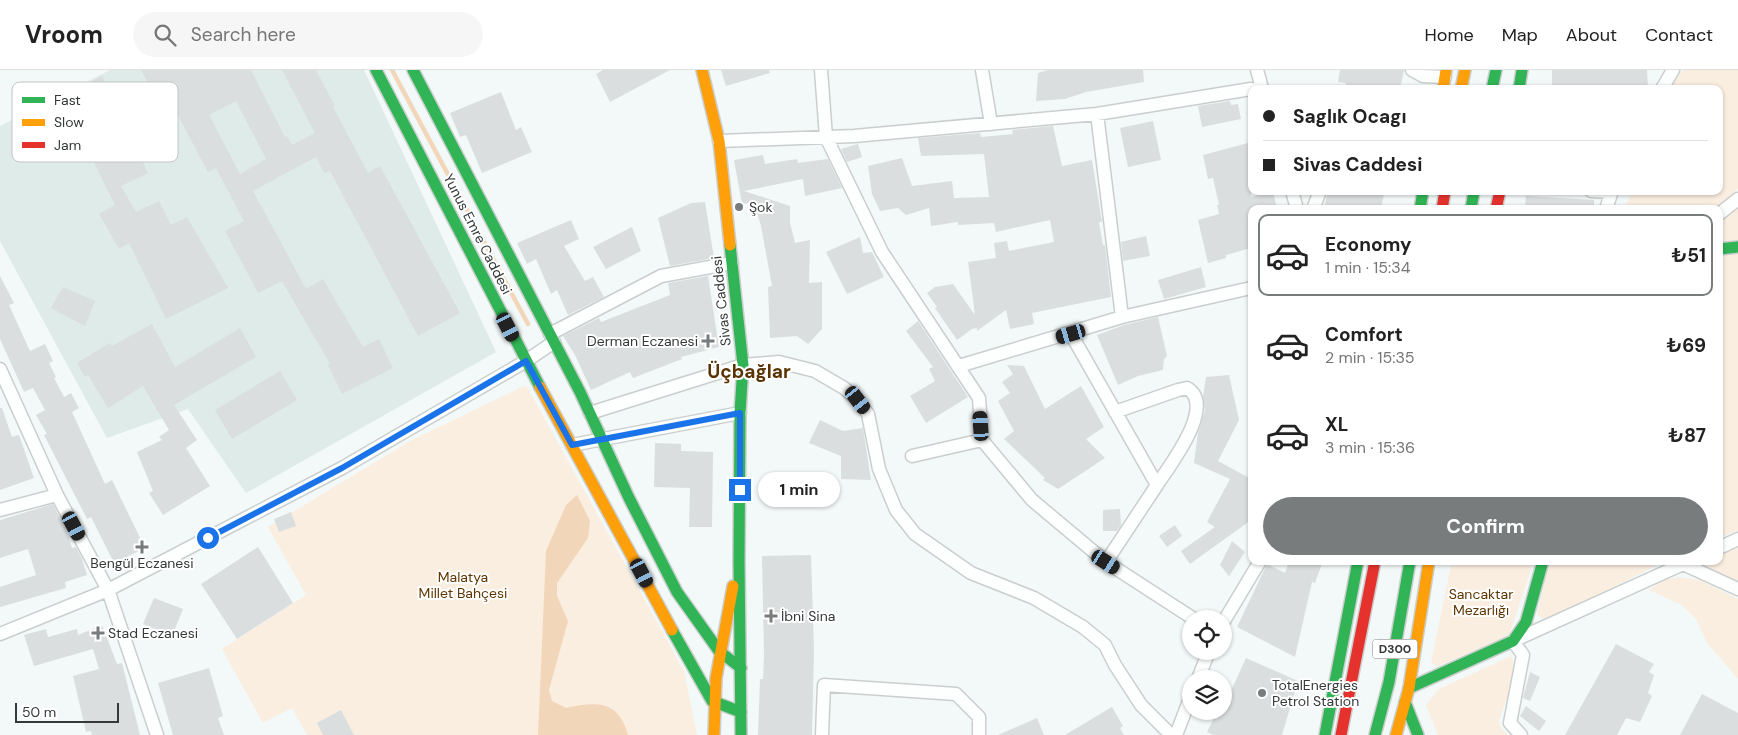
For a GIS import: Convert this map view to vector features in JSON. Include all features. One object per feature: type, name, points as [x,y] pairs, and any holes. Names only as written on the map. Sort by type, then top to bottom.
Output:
[{"type":"main road","name":"Yunus Emre Caddesi","points":[[376,70],[526,361],[712,701]]},
{"type":"main road","name":"Yunus Emre Caddesi","points":[[412,70],[552,338],[677,592],[719,651],[741,668]]},
{"type":"main road","name":"Sivas Caddesi","points":[[702,70],[719,141],[743,365],[740,413],[739,561]]},
{"type":"main road","points":[[1462,85],[1465,70]]},
{"type":"main road","points":[[1493,85],[1496,70]]},
{"type":"main road","points":[[1520,85],[1522,70]]},
{"type":"main road","points":[[1723,248],[1738,247]]},
{"type":"main road","points":[[714,735],[712,701],[719,651],[739,561]]},
{"type":"main road","points":[[739,561],[741,735]]},
{"type":"main road","points":[[1325,735],[1357,565]]},
{"type":"main road","name":"D300","points":[[1341,735],[1374,565]]},
{"type":"main road","name":"D300","points":[[1375,735],[1389,682],[1409,565]]},
{"type":"main road","points":[[1396,735],[1409,688],[1429,565]]},
{"type":"main road","points":[[1409,688],[1513,641],[1526,622],[1542,565]]},
{"type":"main road","points":[[712,701],[741,712]]},
{"type":"main road","points":[[1405,702],[1418,735]]},
{"type":"street","points":[[821,70],[826,137],[882,252],[979,398],[982,440],[1032,500],[1106,562],[1182,611]]},
{"type":"street","points":[[982,70],[990,124]]},
{"type":"street","points":[[1261,85],[1257,70],[1261,85]]},
{"type":"street","points":[[1412,70],[1423,76],[1445,79]]},
{"type":"street","points":[[1664,85],[1673,70]]},
{"type":"street","points":[[719,141],[826,137],[1097,114],[1248,90]]},
{"type":"street","points":[[1097,114],[1122,317]]},
{"type":"street","points":[[1723,211],[1738,199]]},
{"type":"street","points":[[0,634],[108,590],[342,468],[526,361],[552,338],[661,276],[732,263]]},
{"type":"street","points":[[959,366],[1071,334],[1122,317],[1248,289]]},
{"type":"street","points":[[1071,334],[1157,485]]},
{"type":"street","points":[[590,413],[743,365],[779,362],[815,371],[844,388],[858,400],[868,414],[879,468],[896,510],[915,534],[971,573],[1034,598],[1105,644],[1115,665],[1141,705],[1171,735]]},
{"type":"street","points":[[2,377],[57,495],[108,590],[157,735]]},
{"type":"street","points":[[1106,562],[1157,485],[1196,420],[1197,406],[1193,393],[1187,388],[1115,412]]},
{"type":"street","points":[[572,445],[740,413]]},
{"type":"street","points":[[912,456],[982,440]]},
{"type":"street","points":[[0,510],[57,495]]},
{"type":"street","points":[[1723,546],[1738,539]]},
{"type":"street","points":[[1230,610],[1258,565]]},
{"type":"street","points":[[1521,735],[1510,723],[1523,656],[1513,641],[1682,565]]},
{"type":"street","points":[[1690,565],[1738,589]]},
{"type":"street","points":[[822,735],[824,684],[956,694],[979,717],[979,735]]},
{"type":"street","points":[[1176,735],[1182,719]]},
{"type":"shaded area","points":[[110,70],[364,70],[496,352],[246,493],[188,409],[107,438],[0,241],[0,126],[12,120],[12,162],[178,162],[178,82],[86,82]]},
{"type":"shaded area","points":[[577,495],[590,521],[588,538],[557,583],[557,596],[568,621],[549,690],[552,701],[566,708],[596,704],[612,709],[624,723],[628,735],[538,735],[546,551],[566,505]]},
{"type":"green space","points":[[1683,70],[1738,70],[1738,189],[1719,205],[1627,205],[1630,195],[1723,195],[1723,85],[1673,85]]},
{"type":"green space","points":[[1738,208],[1738,240],[1723,242],[1723,220]]},
{"type":"green space","points":[[1738,253],[1738,530],[1723,536],[1723,255]]},
{"type":"green space","name":"Malatya Millet Bahçesi","points":[[526,385],[684,671],[697,735],[307,735],[292,708],[263,723],[222,649],[306,595],[268,527],[410,441]]},
{"type":"green space","points":[[1738,545],[1738,581],[1702,565],[1723,565],[1723,552]]},
{"type":"green space","name":"Sancaktar Mezarlığı","points":[[1451,565],[1533,565],[1509,635],[1436,667],[1431,662]]},
{"type":"green space","name":"Sancaktar Mezarlığı","points":[[1548,565],[1657,565],[1550,619],[1544,619],[1537,615]]},
{"type":"green space","points":[[1679,577],[1700,580],[1738,599],[1738,679],[1707,643],[1696,619],[1682,605],[1649,590],[1663,580]]},
{"type":"green space","name":"Sancaktar Mezarlığı","points":[[1511,656],[1514,671],[1499,721],[1501,728],[1508,735],[1438,735],[1426,705],[1439,689]]},
{"type":"building","points":[[141,70],[251,70],[285,137],[287,136],[292,145],[315,133],[282,70],[316,70],[368,173],[380,166],[460,313],[418,336],[330,171],[324,173],[316,157],[253,191],[306,289],[323,279],[363,347],[379,339],[393,368],[342,394],[328,365],[330,364],[282,281],[258,293],[225,231],[244,221],[216,168],[208,172],[178,115],[178,82],[147,82]],"holes":[[[236,101],[266,159],[240,174],[209,115]]]},
{"type":"building","points":[[603,70],[670,70],[610,102],[596,74]]},
{"type":"building","points":[[721,70],[769,70],[770,73],[726,86]]},
{"type":"building","points":[[1048,70],[1143,70],[1144,82],[1086,92],[1065,99],[1036,101],[1038,73]]},
{"type":"building","points":[[1340,70],[1404,70],[1401,85],[1346,85],[1346,83],[1338,82]]},
{"type":"building","points":[[1552,70],[1647,70],[1648,85],[1552,85]]},
{"type":"building","points":[[102,76],[105,82],[91,82]]},
{"type":"building","points":[[501,92],[516,130],[521,127],[532,152],[482,173],[466,135],[460,137],[450,113]]},
{"type":"building","points":[[1230,101],[1231,105],[1238,104],[1241,119],[1202,127],[1198,106]]},
{"type":"building","points":[[1153,121],[1161,160],[1128,167],[1120,128]]},
{"type":"building","points":[[1053,126],[1062,166],[1092,160],[1102,222],[1099,222],[1103,245],[1105,245],[1111,297],[1032,313],[1034,324],[1010,329],[1006,310],[977,331],[977,328],[972,329],[957,340],[927,293],[935,287],[953,284],[975,315],[968,262],[996,258],[994,243],[1007,241],[1009,251],[1054,242],[1050,220],[996,232],[994,223],[958,225],[958,222],[931,226],[929,208],[906,215],[898,208],[880,211],[872,194],[868,166],[902,158],[912,186],[952,181],[954,198],[989,197],[984,154],[921,156],[918,138],[980,133],[981,137],[1013,134],[1012,130]]},
{"type":"building","points":[[1248,143],[1248,195],[1251,195],[1251,197],[1274,195],[1276,205],[1248,205],[1248,249],[1226,255],[1226,258],[1208,263],[1198,220],[1219,214],[1217,205],[1219,205],[1213,178],[1208,179],[1203,155]]},
{"type":"building","points":[[858,144],[862,157],[847,162],[841,149]]},
{"type":"building","points":[[763,155],[765,164],[797,159],[798,163],[828,159],[842,188],[805,196],[803,179],[744,191],[790,206],[790,223],[795,243],[810,240],[809,283],[822,282],[822,329],[808,344],[797,336],[770,338],[768,287],[772,286],[761,226],[754,202],[742,204],[734,160]]},
{"type":"building","points":[[94,162],[143,162],[148,173],[121,186],[136,212],[159,201],[171,225],[187,217],[228,288],[166,319],[129,243],[119,249],[99,214],[115,205]]},
{"type":"building","points":[[1327,195],[1384,195],[1382,205],[1325,205]]},
{"type":"building","points":[[1526,196],[1594,200],[1594,205],[1525,205]]},
{"type":"building","points":[[705,202],[714,258],[670,266],[658,218],[691,203]]},
{"type":"building","points":[[571,220],[579,239],[564,246],[585,281],[593,277],[604,297],[568,315],[557,290],[551,294],[536,259],[527,264],[517,243]]},
{"type":"building","points":[[632,227],[641,251],[606,269],[593,247]]},
{"type":"building","points":[[1146,236],[1150,256],[1123,261],[1121,242]]},
{"type":"building","points":[[860,237],[863,253],[872,252],[884,277],[847,294],[826,252]]},
{"type":"building","points":[[1201,267],[1206,287],[1164,299],[1158,280]]},
{"type":"building","points":[[0,276],[14,303],[9,305],[30,351],[45,344],[53,361],[49,363],[56,377],[54,378],[64,397],[71,393],[79,408],[72,412],[105,484],[112,480],[145,548],[114,563],[91,517],[87,519],[44,435],[47,434],[36,415],[45,410],[33,388],[24,392],[0,339]]},
{"type":"building","points":[[708,276],[719,347],[681,357],[682,359],[633,378],[630,372],[591,390],[575,355],[563,336],[599,318],[601,322],[670,295],[668,283]]},
{"type":"building","points":[[63,287],[95,301],[85,326],[51,308]]},
{"type":"building","points":[[1158,317],[1167,356],[1164,359],[1163,370],[1138,376],[1118,385],[1097,335],[1124,325]]},
{"type":"building","points":[[918,321],[968,397],[926,423],[910,396],[935,381],[929,369],[933,367],[906,331]]},
{"type":"building","points":[[152,324],[175,367],[240,328],[256,357],[174,405],[197,440],[186,448],[210,486],[163,515],[149,493],[153,491],[137,452],[162,440],[159,437],[169,430],[143,386],[108,408],[88,375],[85,377],[77,363],[110,343],[112,346]]},
{"type":"building","points":[[1007,365],[1024,366],[1045,409],[1081,386],[1104,427],[1086,439],[1105,458],[1058,489],[1043,480],[1045,478],[1004,439],[1014,431],[998,401],[1010,393],[1002,382],[1013,374]]},
{"type":"building","points":[[280,371],[297,400],[232,439],[215,410]]},
{"type":"building","points":[[1229,375],[1239,420],[1218,461],[1248,477],[1248,521],[1190,564],[1181,551],[1215,527],[1207,522],[1230,479],[1194,463],[1198,433],[1205,410],[1203,397],[1206,377]]},
{"type":"building","points":[[0,408],[2,408],[12,437],[19,435],[34,478],[0,490]]},
{"type":"building","points":[[820,420],[843,431],[863,428],[871,480],[841,479],[841,456],[809,443]]},
{"type":"building","points":[[655,443],[681,444],[681,451],[713,452],[712,527],[689,527],[690,488],[654,487]]},
{"type":"building","points":[[53,504],[65,527],[72,548],[76,547],[82,559],[87,575],[65,582],[66,588],[0,607],[0,587],[36,575],[28,549],[0,558],[0,520]]},
{"type":"building","points":[[1120,509],[1121,525],[1117,531],[1103,531],[1103,510]]},
{"type":"building","points":[[291,512],[296,526],[279,532],[274,519]]},
{"type":"building","points":[[1175,525],[1182,536],[1167,547],[1159,536]]},
{"type":"building","points":[[1232,541],[1245,552],[1229,576],[1220,565]]},
{"type":"building","points":[[258,547],[293,603],[237,639],[201,584]]},
{"type":"building","points":[[811,555],[814,651],[812,735],[758,735],[760,679],[763,679],[764,656],[762,556]]},
{"type":"building","points":[[1267,565],[1285,573],[1288,565],[1322,565],[1315,583],[1312,582],[1295,657],[1237,627]]},
{"type":"building","points":[[154,598],[183,609],[172,636],[143,624]]},
{"type":"building","points":[[102,625],[117,664],[122,663],[140,735],[92,735],[91,731],[86,732],[73,676],[99,669],[93,649],[34,666],[24,635],[46,629],[48,637],[77,629],[78,635]]},
{"type":"building","points":[[1616,644],[1654,664],[1649,672],[1654,675],[1648,693],[1652,696],[1640,722],[1626,718],[1617,735],[1565,735]]},
{"type":"building","name":"TotalEnergies Petrol Station","points":[[1246,658],[1298,681],[1282,735],[1213,735],[1207,732],[1213,720],[1232,720],[1232,689]]},
{"type":"building","points":[[209,668],[223,716],[218,718],[224,735],[173,735],[158,683]]},
{"type":"building","points":[[1530,672],[1540,677],[1530,701],[1523,698]]},
{"type":"building","points":[[1702,694],[1738,713],[1738,735],[1680,735]]},
{"type":"building","points":[[1526,706],[1546,721],[1539,731],[1520,716]]},
{"type":"building","points":[[1112,707],[1123,726],[1120,728],[1124,735],[1065,735]]},
{"type":"building","points":[[341,710],[354,735],[323,735],[317,723]]},
{"type":"building","points":[[1037,718],[1044,735],[998,735]]},
{"type":"waterway","points":[[392,70],[528,324]]},
{"type":"traffic: fast","points":[[376,70],[540,387]]},
{"type":"traffic: fast","points":[[413,70],[580,392],[629,498],[677,592],[719,651],[741,668]]},
{"type":"traffic: fast","points":[[1493,85],[1496,70]]},
{"type":"traffic: fast","points":[[1520,85],[1522,70]]},
{"type":"traffic: fast","points":[[1421,205],[1422,195]]},
{"type":"traffic: fast","points":[[1472,205],[1473,195]]},
{"type":"traffic: fast","points":[[730,245],[743,365],[740,413],[739,561],[741,735]]},
{"type":"traffic: fast","points":[[1723,249],[1738,247]]},
{"type":"traffic: fast","points":[[1325,735],[1357,565]]},
{"type":"traffic: fast","points":[[1375,735],[1389,682],[1409,565]]},
{"type":"traffic: fast","points":[[1409,688],[1513,641],[1526,622],[1542,565]]},
{"type":"traffic: fast","points":[[672,630],[712,701],[741,712]]},
{"type":"traffic: fast","points":[[1405,702],[1418,735]]},
{"type":"traffic: slow","points":[[702,70],[719,141],[730,245]]},
{"type":"traffic: slow","points":[[1444,85],[1446,70]]},
{"type":"traffic: slow","points":[[1462,85],[1465,70]]},
{"type":"traffic: slow","points":[[540,387],[672,630]]},
{"type":"traffic: slow","points":[[1396,735],[1409,688],[1428,565]]},
{"type":"traffic: slow","points":[[714,735],[716,678],[733,586]]},
{"type":"traffic: jam","points":[[1443,205],[1444,195]]},
{"type":"traffic: jam","points":[[1497,205],[1499,195]]},
{"type":"traffic: jam","points":[[1341,735],[1374,565]]},
{"type":"place","name":"Şok","points":[[739,207]]},
{"type":"place","name":"Derman Eczanesi","points":[[708,341]]},
{"type":"place","name":"Bengül Eczanesi","points":[[142,547]]},
{"type":"place","name":"İbni Sina","points":[[771,616]]},
{"type":"place","name":"Stad Eczanesi","points":[[98,633]]},
{"type":"place","name":"TotalEnergies Petrol Station","points":[[1262,693]]},
{"type":"district","name":"Üçbağlar","points":[[749,371]]},
{"type":"route","points":[[208,538],[342,468],[526,361],[572,445],[740,413],[740,490]]}]
